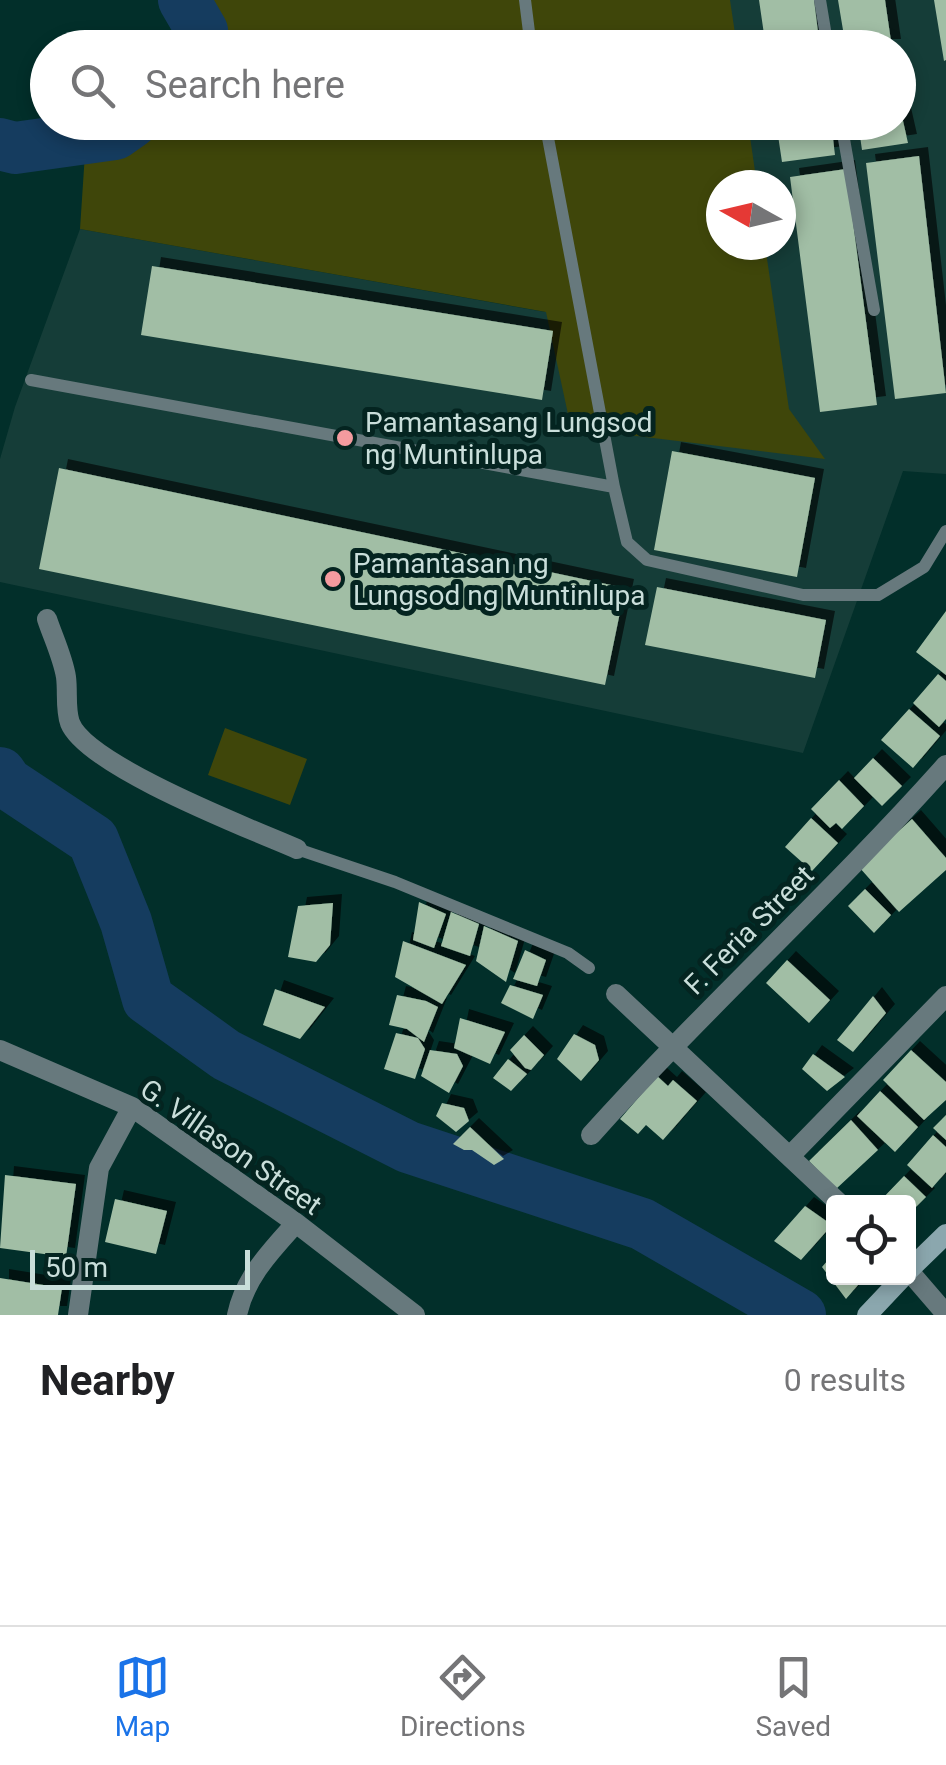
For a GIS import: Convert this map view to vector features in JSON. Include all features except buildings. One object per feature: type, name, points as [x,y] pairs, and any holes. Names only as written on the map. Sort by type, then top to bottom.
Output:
[{"type":"street","points":[[47,618],[66,674],[71,726],[88,743],[123,768],[180,797],[297,848]]},
{"type":"street","name":"F. Feria Street","points":[[591,1136],[670,1047],[878,842],[946,765]]},
{"type":"street","points":[[616,994],[831,1195]]},
{"type":"street","points":[[790,1156],[946,996]]},
{"type":"street","name":"G. Villason Street","points":[[0,1050],[132,1107],[415,1315]]},
{"type":"street","points":[[78,1315],[98,1168],[132,1107]]},
{"type":"street","points":[[237,1315],[248,1284],[263,1260],[296,1224]]},
{"type":"street","points":[[916,1263],[946,1234]]},
{"type":"street","points":[[916,1278],[946,1314]]},
{"type":"street","points":[[867,1315],[895,1285]]},
{"type":"lane","points":[[525,0],[529,30]]},
{"type":"lane","points":[[820,0],[825,30]]},
{"type":"lane","points":[[548,140],[628,542],[647,560],[803,595],[878,595],[924,567],[946,531]]},
{"type":"lane","points":[[844,140],[874,310]]},
{"type":"lane","points":[[31,380],[614,486]]},
{"type":"lane","points":[[297,848],[394,882],[551,946],[589,968]]},
{"type":"shaded area","name":"Pamantasang Lungsod ng Muntinlupa","points":[[501,0],[946,0],[946,474],[903,471],[803,753],[0,582],[0,459],[80,229],[545,312],[520,140],[916,140],[916,30],[505,30]]},
{"type":"green space","points":[[184,0],[730,0],[734,30],[201,30]]},
{"type":"green space","points":[[86,140],[750,140],[755,170],[706,170],[706,260],[767,260],[789,409],[825,459],[571,428],[546,312],[80,229]]},
{"type":"green space","points":[[225,728],[307,759],[290,805],[208,775]]},
{"type":"waterway","points":[[184,0],[201,30]]},
{"type":"waterway","points":[[0,144],[15,148],[72,140]]},
{"type":"waterway","points":[[0,773],[7,783],[93,840],[126,922],[148,999],[226,1055],[408,1147],[642,1224],[800,1315]]},
{"type":"place","name":"Pamantasang Lungsod ng Muntinlupa","points":[[345,438]]},
{"type":"place","name":"Pamantasan ng Lungsod ng Muntinlupa","points":[[333,579]]}]
